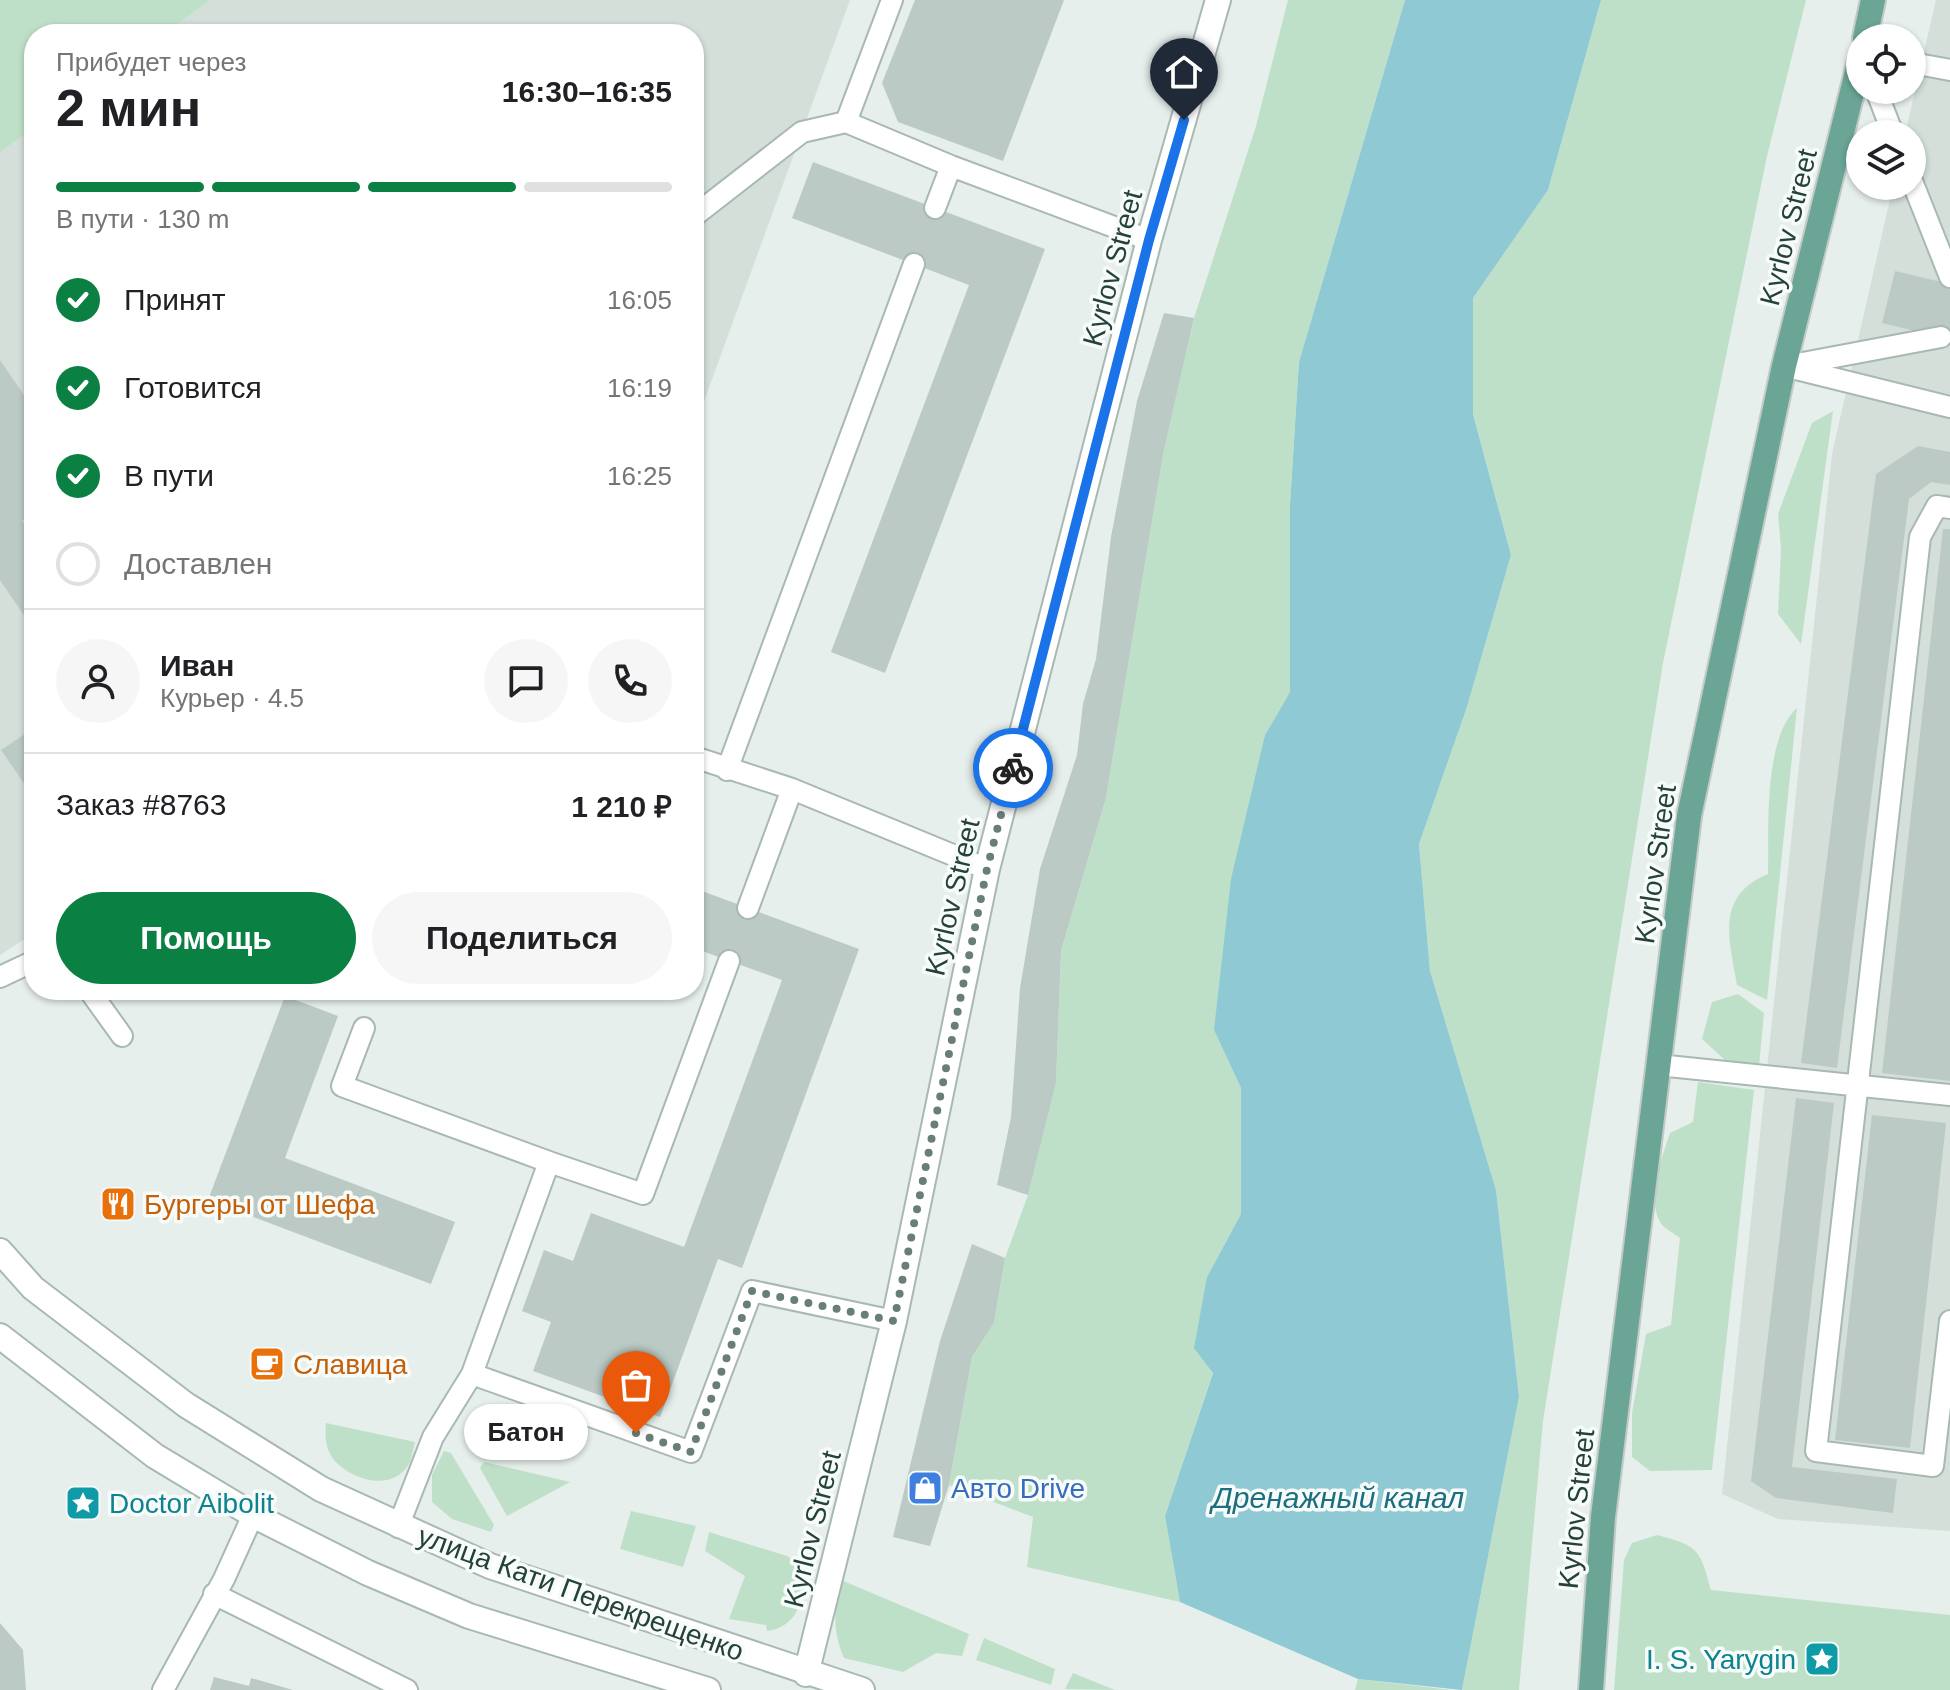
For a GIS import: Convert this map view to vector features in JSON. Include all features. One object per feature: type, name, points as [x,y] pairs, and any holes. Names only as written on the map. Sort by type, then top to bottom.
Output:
[{"type":"main road","points":[[1868,24],[1873,0]]},
{"type":"main road","name":"Kyrlov Street","points":[[1591,1690],[1603,1517],[1689,816],[1784,366],[1849,104]]},
{"type":"street","name":"Kyrlov Street","points":[[806,1674],[894,1321],[987,869],[1149,240],[1218,0]]},
{"type":"street","name":"улица Кати Перекрещенко","points":[[0,1251],[33,1288],[186,1405],[321,1489],[398,1527],[490,1566],[806,1674],[862,1690]]},
{"type":"street","name":"улица Кати Перекрещенко","points":[[0,1336],[155,1456],[253,1515],[368,1573],[469,1616],[708,1690]]},
{"type":"lane","points":[[846,122],[892,0]]},
{"type":"lane","points":[[1926,66],[1950,70]]},
{"type":"lane","points":[[704,208],[802,132],[846,122],[951,166],[1149,240]]},
{"type":"lane","points":[[935,208],[951,166]]},
{"type":"lane","points":[[1920,200],[1950,277]]},
{"type":"lane","points":[[727,770],[914,264]]},
{"type":"lane","points":[[1784,366],[1941,337]]},
{"type":"lane","points":[[1784,366],[1950,407]]},
{"type":"lane","points":[[1950,508],[1937,506],[1920,537],[1855,1086],[1816,1451],[1933,1466],[1950,1321]]},
{"type":"lane","points":[[704,761],[792,789],[987,869]]},
{"type":"lane","points":[[748,908],[792,789]]},
{"type":"lane","points":[[364,1028],[342,1086],[643,1194],[729,961]]},
{"type":"lane","points":[[0,977],[24,966]]},
{"type":"lane","points":[[96,1000],[122,1036]]},
{"type":"lane","points":[[1658,1065],[1950,1095]]},
{"type":"lane","points":[[398,1527],[433,1437],[472,1374],[549,1162]]},
{"type":"lane","points":[[472,1374],[691,1452],[752,1291],[894,1321]]},
{"type":"lane","points":[[163,1690],[253,1515]]},
{"type":"lane","points":[[214,1594],[407,1690]]},
{"type":"shaded area","points":[[0,0],[850,0],[704,402],[704,24],[24,24],[24,939],[0,955]]},
{"type":"shaded area","points":[[1936,0],[1950,0],[1950,1531],[1778,1519],[1722,1494],[1832,454],[1890,200],[1926,200],[1926,120],[1908,120],[1912,104],[1926,104],[1926,43]]},
{"type":"green space","points":[[0,0],[210,0],[177,24],[24,24],[24,134],[0,152]]},
{"type":"green space","points":[[1288,0],[1405,0],[1299,362],[1290,505],[1290,692],[1265,735],[1214,1030],[1241,1088],[1241,1214],[1207,1277],[1213,1372],[1165,1516],[1180,1602],[1027,1567],[1033,1517],[949,1485],[972,1357],[994,1323],[1005,1258],[1028,1195],[1056,1083],[1061,951],[1106,798],[1163,455],[1194,318],[1256,126]]},
{"type":"green space","points":[[1601,0],[1806,0],[1767,156],[1663,663],[1543,1421],[1519,1690],[1462,1690],[1519,1397],[1496,1190],[1430,971],[1419,844],[1466,710],[1511,555],[1473,413],[1473,298],[1548,190]]},
{"type":"green space","points":[[1833,411],[1801,644],[1778,614],[1781,549],[1778,514],[1812,423]]},
{"type":"green space","points":[[1797,708],[1767,1000],[1737,985],[1729,935],[1730,920],[1740,894],[1751,883],[1768,874],[1773,762],[1786,722]]},
{"type":"green space","points":[[1738,994],[1764,1013],[1759,1066],[1725,1060],[1702,1039],[1712,1002]]},
{"type":"green space","points":[[1698,1082],[1754,1090],[1712,1470],[1650,1471],[1632,1457],[1632,1413],[1646,1334],[1671,1325],[1680,1238],[1660,1222],[1656,1212],[1655,1189],[1670,1133],[1693,1122]]},
{"type":"green space","points":[[326,1423],[415,1442],[409,1464],[399,1475],[380,1481],[350,1473],[334,1460],[329,1451]]},
{"type":"green space","points":[[444,1451],[451,1453],[494,1525],[491,1532],[452,1519],[432,1502],[432,1475]]},
{"type":"green space","points":[[484,1462],[570,1482],[507,1516],[480,1468]]},
{"type":"green space","points":[[631,1511],[696,1526],[683,1567],[620,1549]]},
{"type":"green space","points":[[709,1532],[787,1556],[808,1568],[798,1608],[787,1623],[767,1631],[766,1625],[729,1619],[745,1576],[705,1551]]},
{"type":"green space","points":[[1657,1535],[1682,1542],[1696,1551],[1711,1590],[1950,1615],[1950,1690],[1614,1690],[1624,1560],[1632,1543]]},
{"type":"green space","points":[[841,1580],[969,1634],[962,1656],[936,1653],[903,1672],[844,1658],[835,1620]]},
{"type":"green space","points":[[984,1638],[1055,1669],[1051,1685],[976,1660]]},
{"type":"green space","points":[[1073,1673],[1115,1690],[1065,1689]]},
{"type":"green space","points":[[1358,1679],[1452,1690],[1355,1690]]},
{"type":"water","name":"Дренажный канал","points":[[1405,0],[1601,0],[1548,190],[1473,298],[1473,414],[1511,555],[1466,710],[1419,844],[1430,971],[1496,1190],[1519,1397],[1462,1690],[1358,1679],[1180,1602],[1165,1516],[1213,1373],[1194,1348],[1207,1277],[1241,1214],[1241,1088],[1214,1030],[1231,879],[1265,735],[1290,692],[1290,505],[1299,362]]},
{"type":"building","points":[[915,0],[1064,0],[1003,161],[898,122],[882,83]]},
{"type":"building","points":[[813,162],[1045,249],[885,673],[831,652],[969,285],[792,218]]},
{"type":"building","points":[[1895,271],[1950,284],[1950,339],[1882,323]]},
{"type":"building","points":[[1164,313],[1194,318],[1163,455],[1106,798],[1061,951],[1056,1083],[1028,1195],[997,1185],[1011,1117],[1020,988],[1040,869],[1077,755],[1083,704],[1096,659],[1111,537],[1137,401]]},
{"type":"building","points":[[0,360],[24,395],[24,615],[0,580]]},
{"type":"building","points":[[1918,446],[1950,452],[1950,485],[1931,482],[1909,499],[1837,1068],[1801,1063],[1876,474]]},
{"type":"building","points":[[1943,529],[1950,529],[1950,1081],[1882,1073]]},
{"type":"building","points":[[24,735],[24,783],[1,750]]},
{"type":"building","points":[[704,892],[859,949],[742,1268],[718,1259],[660,1417],[533,1371],[551,1322],[522,1311],[544,1250],[573,1261],[591,1213],[684,1247],[782,980],[704,952]]},
{"type":"building","points":[[283,1000],[296,1000],[338,1016],[285,1158],[455,1222],[431,1284],[208,1200]]},
{"type":"building","points":[[1796,1098],[1834,1103],[1792,1467],[1897,1479],[1893,1513],[1776,1498],[1751,1481]]},
{"type":"building","points":[[1872,1115],[1946,1123],[1910,1448],[1835,1440]]},
{"type":"building","points":[[972,1244],[1005,1258],[994,1323],[972,1357],[949,1485],[930,1546],[893,1537],[940,1341]]},
{"type":"building","points":[[269,1357],[283,1367],[276,1378],[261,1367]]},
{"type":"building","points":[[0,1623],[23,1650],[26,1690],[0,1690]]},
{"type":"building","points":[[214,1677],[249,1686],[251,1678],[293,1690],[210,1690]]},
{"type":"way so far","points":[[636,1433],[691,1452],[752,1291],[894,1321],[987,869],[1013,768]]},
{"type":"place","name":"Бургеры от Шефа","points":[[118,1204]]},
{"type":"place","name":"Славица","points":[[267,1364]]},
{"type":"place","name":"Батон","points":[[636,1433]]},
{"type":"place","name":"Авто Drive","points":[[925,1488]]},
{"type":"place","name":"Doctor Aibolit","points":[[83,1503]]},
{"type":"place","name":"I. S. Yarygin","points":[[1822,1659]]},
{"type":"route","points":[[1013,768],[1149,240],[1184,120]]}]
